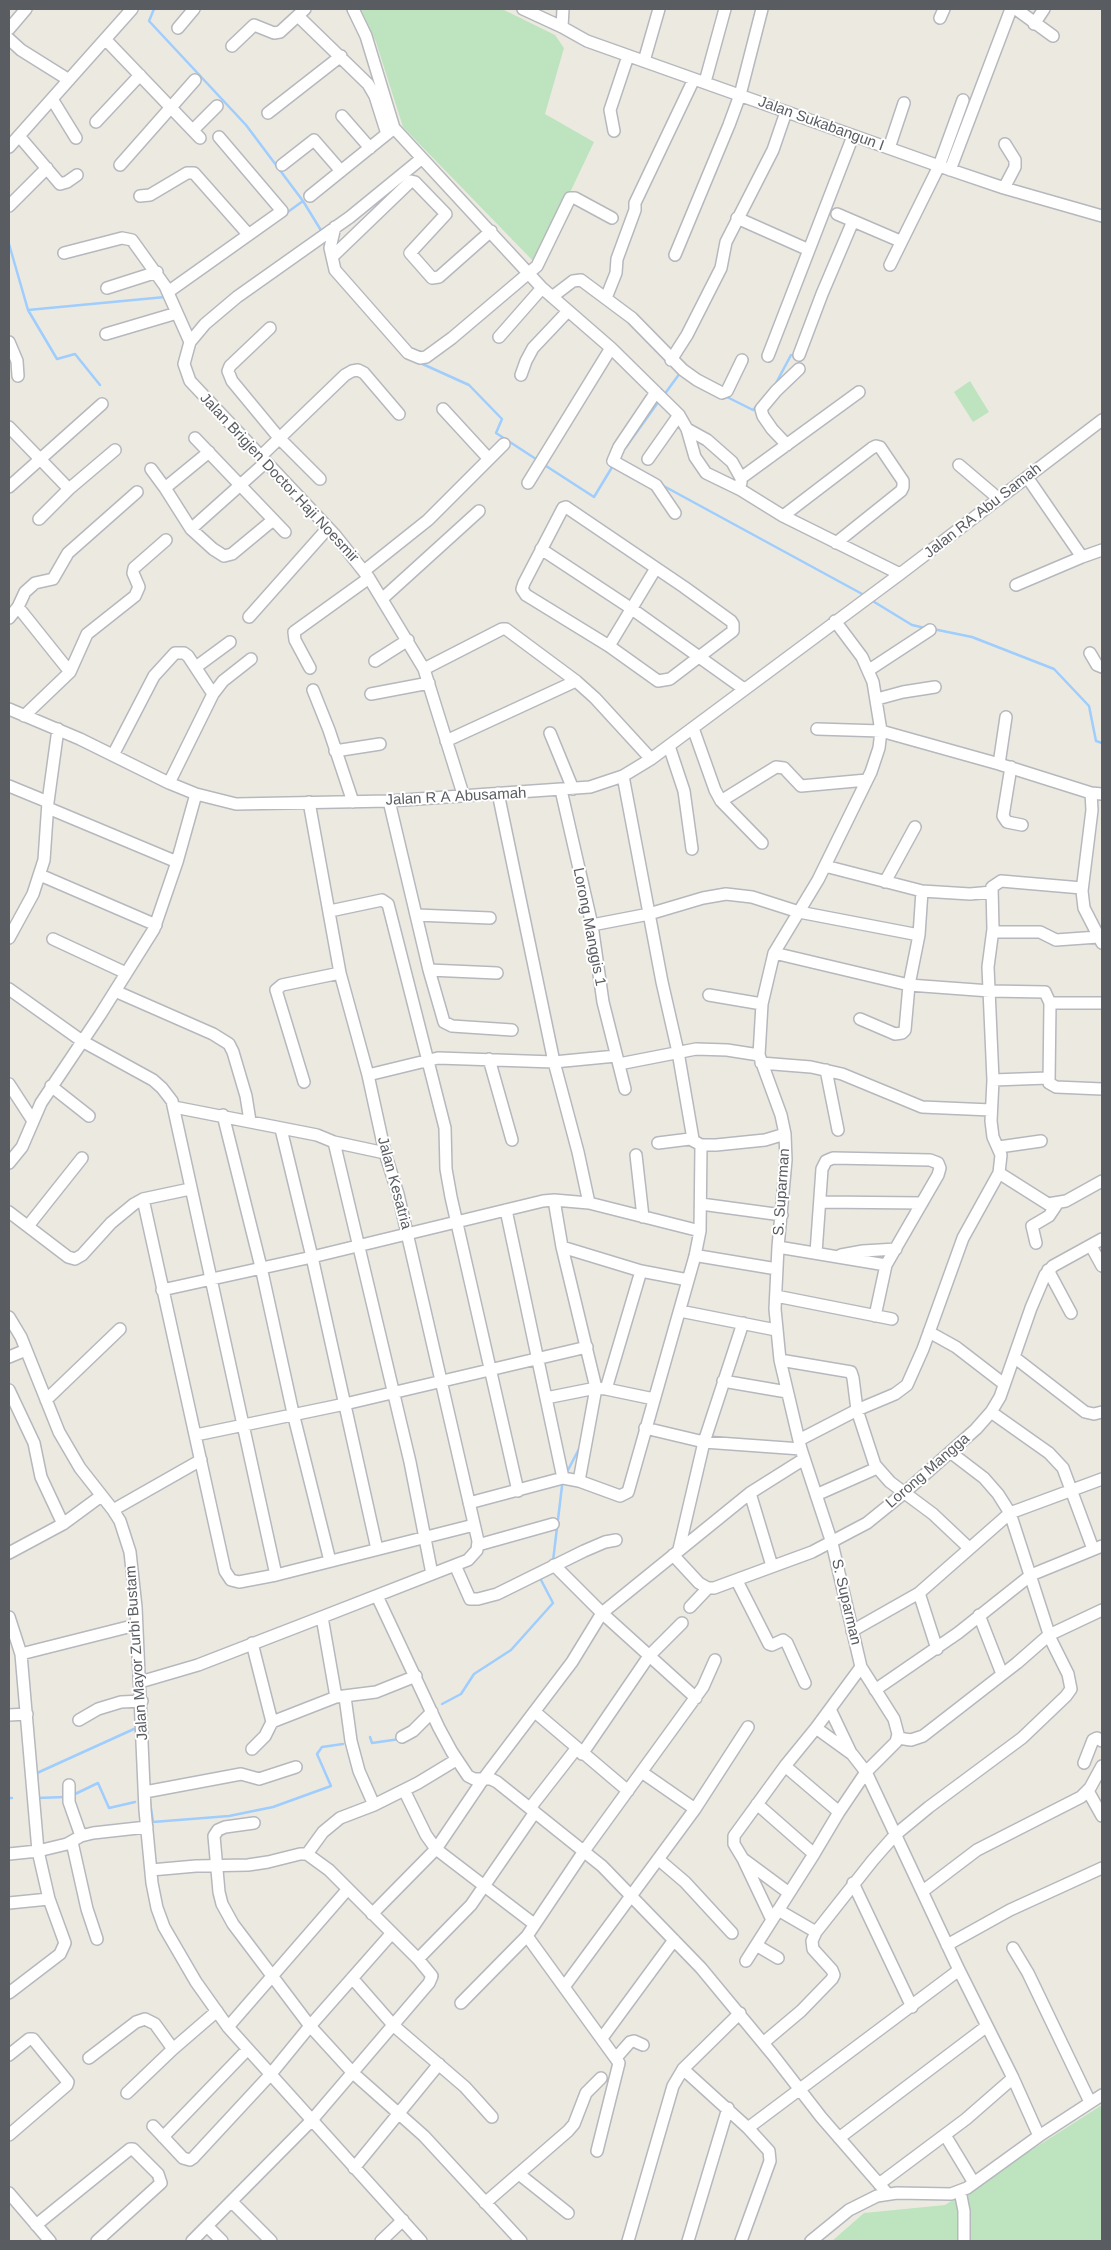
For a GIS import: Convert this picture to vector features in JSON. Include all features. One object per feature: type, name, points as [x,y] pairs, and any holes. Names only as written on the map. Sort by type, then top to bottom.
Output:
[{"type":"street","points":[[9,29],[26,9]]},
{"type":"street","points":[[9,147],[132,9]]},
{"type":"street","points":[[178,28],[194,9]]},
{"type":"street","points":[[353,9],[366,36],[390,131]]},
{"type":"street","name":"Jalan Sukabangun I","points":[[523,9],[587,40],[628,56],[740,94],[950,170],[1004,188],[1102,216]]},
{"type":"street","points":[[562,27],[563,9]]},
{"type":"street","points":[[644,61],[659,9]]},
{"type":"street","points":[[606,298],[616,274],[616,259],[635,210],[635,203],[699,81],[725,9]]},
{"type":"street","points":[[675,255],[729,126],[740,94],[762,9]]},
{"type":"street","points":[[950,170],[1009,13],[998,9]]},
{"type":"street","points":[[1016,9],[1034,24],[1053,36]]},
{"type":"street","points":[[1034,24],[1044,9]]},
{"type":"street","points":[[232,46],[254,25],[276,34],[302,12],[371,88],[390,131],[421,159],[491,231],[542,288],[611,348],[679,416],[687,428],[695,456],[706,473],[741,490],[783,516],[900,574]]},
{"type":"street","points":[[9,39],[21,50],[69,80]]},
{"type":"street","points":[[105,39],[196,134],[217,106]]},
{"type":"street","points":[[268,113],[341,56]]},
{"type":"street","points":[[614,131],[610,108],[628,56]]},
{"type":"street","points":[[96,122],[140,75]]},
{"type":"street","points":[[120,165],[195,80]]},
{"type":"street","points":[[52,99],[76,138]]},
{"type":"street","points":[[890,265],[939,166],[963,100]]},
{"type":"street","points":[[889,148],[904,103]]},
{"type":"street","points":[[671,360],[687,335],[721,268],[726,242],[773,150],[786,112]]},
{"type":"street","points":[[342,116],[370,148]]},
{"type":"street","points":[[310,196],[390,131]]},
{"type":"street","points":[[19,136],[60,184],[77,175]]},
{"type":"street","points":[[768,356],[853,136]]},
{"type":"street","points":[[168,292],[279,214],[281,209],[219,138]]},
{"type":"street","points":[[282,165],[314,140],[341,170]]},
{"type":"street","points":[[1004,188],[1015,166],[1015,160],[1005,144]]},
{"type":"street","name":"Jalan Brigjen Doctor Haji Noesmir","points":[[421,159],[335,227],[205,324],[190,342],[184,364],[190,381],[328,528],[367,574],[424,669],[463,794]]},
{"type":"street","points":[[9,206],[47,168]]},
{"type":"street","points":[[140,196],[150,195],[187,173],[194,173],[248,234]]},
{"type":"street","points":[[332,257],[411,181],[415,182],[446,214],[410,253],[432,278],[439,278],[491,231]]},
{"type":"street","points":[[335,227],[330,248],[334,268],[337,273],[408,353],[416,358],[426,357],[433,353],[529,274],[542,258],[570,198],[575,198],[612,218]]},
{"type":"street","points":[[837,214],[900,242]]},
{"type":"street","points":[[737,218],[809,250]]},
{"type":"street","points":[[799,355],[853,221]]},
{"type":"street","points":[[64,253],[122,238],[132,240],[156,272],[168,292],[190,342]]},
{"type":"street","points":[[107,288],[156,272]]},
{"type":"street","points":[[552,297],[579,279],[632,318],[671,360],[697,380],[724,393],[742,360]]},
{"type":"street","points":[[499,337],[542,288]]},
{"type":"street","points":[[521,375],[533,348],[568,311]]},
{"type":"street","points":[[106,334],[177,313]]},
{"type":"street","points":[[270,328],[230,366],[228,371],[232,381],[280,439],[320,479]]},
{"type":"street","points":[[9,342],[17,360],[18,376]]},
{"type":"street","points":[[528,484],[611,348]]},
{"type":"street","points":[[788,445],[762,416],[761,409],[776,391],[799,369]]},
{"type":"street","points":[[191,528],[240,485],[280,439],[352,370],[358,370],[364,374],[399,414]]},
{"type":"street","points":[[741,478],[859,392]]},
{"type":"street","points":[[660,396],[619,447],[615,463],[656,485],[675,513]]},
{"type":"street","points":[[9,487],[38,458],[102,404]]},
{"type":"street","points":[[443,409],[489,459]]},
{"type":"street","points":[[648,458],[679,416]]},
{"type":"street","name":"Jalan RA Abu Samah","points":[[868,598],[1102,420]]},
{"type":"street","points":[[9,427],[69,488]]},
{"type":"street","points":[[687,428],[721,451],[732,462],[741,478],[741,490]]},
{"type":"street","points":[[195,438],[285,532]]},
{"type":"street","points":[[310,668],[295,640],[294,632],[367,574],[428,520],[504,444]]},
{"type":"street","points":[[783,516],[872,448],[880,447],[903,481],[903,487],[901,491],[836,543]]},
{"type":"street","points":[[39,519],[69,488],[114,450]]},
{"type":"street","points":[[165,488],[209,452]]},
{"type":"street","points":[[959,465],[999,499]]},
{"type":"street","points":[[151,469],[191,528],[224,556],[232,554],[273,520]]},
{"type":"street","points":[[1027,476],[1082,557]]},
{"type":"street","points":[[9,618],[18,607],[25,592],[35,583],[53,579],[68,553],[137,492]]},
{"type":"street","points":[[566,507],[656,568],[733,624],[733,631],[670,679],[661,682],[654,679],[609,646],[523,592],[524,583],[542,549],[563,508],[566,507]]},
{"type":"street","points":[[382,599],[479,511]]},
{"type":"street","points":[[249,617],[328,528]]},
{"type":"street","points":[[24,716],[70,672],[87,634],[135,596],[139,587],[133,573],[137,564],[166,540]]},
{"type":"street","points":[[542,549],[700,656],[744,690]]},
{"type":"street","points":[[1016,585],[1102,550]]},
{"type":"street","points":[[609,646],[656,568]]},
{"type":"street","name":"Jalan R A Abusamah","points":[[9,709],[58,729],[169,783],[196,794],[236,804],[389,801],[463,794],[590,787],[623,776],[651,759],[868,598]]},
{"type":"street","points":[[18,607],[70,672]]},
{"type":"street","name":"S. Suparman","points":[[835,621],[862,657],[869,670],[877,699],[881,731],[879,748],[867,780],[825,866],[774,953],[762,1004],[760,1059],[785,1134],[786,1160],[778,1246],[776,1296],[776,1330],[780,1360],[802,1449],[832,1543],[861,1667],[894,1719],[898,1730],[898,1738]]},
{"type":"street","points":[[424,669],[502,629],[506,629],[576,681],[595,698],[651,759]]},
{"type":"street","points":[[869,670],[930,630]]},
{"type":"street","points":[[375,662],[408,640]]},
{"type":"street","points":[[196,667],[230,642]]},
{"type":"street","points":[[113,755],[154,676],[170,656],[178,652],[184,653],[196,667],[213,694]]},
{"type":"street","points":[[1090,653],[1097,665],[1102,666]]},
{"type":"street","points":[[169,783],[213,694],[223,681],[251,659]]},
{"type":"street","points":[[446,742],[576,681]]},
{"type":"street","points":[[371,694],[429,683]]},
{"type":"street","points":[[877,699],[902,692],[934,687]]},
{"type":"street","points":[[313,690],[354,802]]},
{"type":"street","points":[[1006,717],[1003,816],[1007,822],[1022,825]]},
{"type":"street","points":[[693,728],[715,790],[721,801],[762,842]]},
{"type":"street","points":[[9,938],[33,894],[44,860],[48,805],[58,729]]},
{"type":"street","points":[[817,730],[881,731],[1005,765],[1097,793],[1092,810],[1082,888],[1084,908],[1100,940],[1056,940],[1040,932],[993,932]]},
{"type":"street","points":[[550,732],[574,789]]},
{"type":"street","points":[[335,751],[380,744]]},
{"type":"street","points":[[669,746],[684,790],[692,849]]},
{"type":"street","points":[[721,801],[776,767],[784,768],[801,786],[867,780]]},
{"type":"street","points":[[469,1503],[564,1478],[620,1496],[630,1490],[645,1428],[680,1311],[700,1231],[701,1204],[697,1142],[649,914],[623,776]]},
{"type":"street","points":[[9,786],[178,862]]},
{"type":"street","name":"Lorong Manggis 1","points":[[561,790],[592,925],[603,1002],[625,1089]]},
{"type":"street","points":[[498,793],[554,1062],[578,1152],[589,1203]]},
{"type":"street","points":[[9,1163],[22,1148],[41,1103],[156,925],[178,862],[196,794]]},
{"type":"street","points":[[389,801],[442,1018],[446,1024],[452,1026],[512,1030]]},
{"type":"street","name":"Jalan Kesatria","points":[[309,802],[340,973],[368,1075],[385,1153],[408,1234],[478,1546]]},
{"type":"street","points":[[884,882],[915,827]]},
{"type":"street","points":[[825,866],[922,891],[970,894],[992,892]]},
{"type":"street","points":[[40,875],[156,925]]},
{"type":"street","points":[[372,1914],[436,1849],[484,1778],[572,1662],[602,1613],[802,1449],[857,1410],[895,1394],[907,1385],[930,1332],[963,1238],[999,1173],[1002,1161],[999,1147],[992,1133],[991,1110],[993,1080],[988,968],[993,932],[992,892],[994,884],[1001,880],[1082,888]]},
{"type":"street","points":[[860,1019],[895,1034],[902,1033],[906,1026],[909,985],[919,935],[922,891]]},
{"type":"street","points":[[592,925],[649,914],[703,898],[726,894],[752,897],[799,912],[919,935]]},
{"type":"street","points":[[330,911],[382,900],[387,902],[444,1128],[446,1168],[518,1490]]},
{"type":"street","points":[[416,915],[490,918]]},
{"type":"street","points":[[53,939],[126,973]]},
{"type":"street","points":[[774,953],[909,985],[990,991],[1043,991],[1047,994],[1050,1003],[1048,1078],[1050,1085],[1056,1087],[1102,1089]]},
{"type":"street","points":[[429,970],[498,973]]},
{"type":"street","points":[[304,1082],[276,990],[282,985],[340,973]]},
{"type":"street","points":[[9,989],[82,1041],[153,1080],[168,1094],[174,1106],[190,1188],[245,1425],[276,1575]]},
{"type":"street","points":[[115,991],[213,1034],[229,1044],[246,1096],[250,1121]]},
{"type":"street","points":[[709,994],[762,1004]]},
{"type":"street","points":[[1050,1003],[1102,1002]]},
{"type":"street","points":[[368,1075],[438,1058],[554,1062],[618,1060],[710,1048],[842,1074],[922,1107],[991,1110]]},
{"type":"street","points":[[489,1059],[512,1140]]},
{"type":"street","points":[[826,1070],[838,1130]]},
{"type":"street","points":[[993,1080],[1048,1078]]},
{"type":"street","points":[[9,1085],[33,1121]]},
{"type":"street","points":[[52,1086],[88,1116]]},
{"type":"street","points":[[174,1106],[317,1135],[334,1142],[385,1153]]},
{"type":"street","points":[[223,1115],[330,1561]]},
{"type":"street","points":[[281,1129],[378,1549]]},
{"type":"street","points":[[658,1143],[736,1143],[785,1134]]},
{"type":"street","points":[[999,1147],[1041,1141]]},
{"type":"street","points":[[334,1142],[394,1393],[432,1574]]},
{"type":"street","points":[[636,1155],[643,1217]]},
{"type":"street","points":[[28,1226],[82,1158]]},
{"type":"street","points":[[816,1253],[822,1169],[826,1161],[829,1159],[933,1160],[940,1165],[940,1171],[886,1265],[875,1316]]},
{"type":"street","points":[[999,1173],[1048,1204],[1066,1201],[1102,1181]]},
{"type":"street","points":[[9,1212],[68,1257],[75,1259],[82,1255],[122,1213],[143,1200],[190,1188]]},
{"type":"street","points":[[143,1200],[201,1460],[228,1576],[231,1580],[240,1582],[276,1575],[474,1525]]},
{"type":"street","points":[[554,1200],[562,1247],[587,1347],[601,1389]]},
{"type":"street","points":[[162,1290],[554,1200],[589,1203],[700,1231]]},
{"type":"street","points":[[820,1202],[922,1203]]},
{"type":"street","points":[[701,1204],[782,1214]]},
{"type":"street","points":[[1036,1243],[1032,1226],[1049,1216],[1057,1204]]},
{"type":"street","points":[[506,1210],[564,1478]]},
{"type":"street","points":[[1071,1313],[1048,1270],[1102,1239]]},
{"type":"street","points":[[778,1246],[886,1265]]},
{"type":"street","points":[[1091,1246],[1102,1266]]},
{"type":"street","points":[[562,1247],[640,1271],[688,1280]]},
{"type":"street","points":[[832,1256],[896,1249]]},
{"type":"street","points":[[699,1256],[777,1269]]},
{"type":"street","name":"Lorong Mangga","points":[[708,1588],[737,1581],[812,1552],[867,1523],[976,1429],[991,1412],[1004,1384],[1038,1289],[1048,1270]]},
{"type":"street","points":[[578,1481],[601,1389],[640,1271]]},
{"type":"street","points":[[776,1296],[892,1319]]},
{"type":"street","points":[[680,1311],[776,1330]]},
{"type":"street","name":"Jalan Mayor Zurbi Bustam","points":[[9,1317],[21,1337],[69,1451],[113,1510],[120,1522],[130,1552],[135,1588],[142,1701],[147,1827],[157,1908],[164,1927],[196,1982],[228,2027],[421,2241]]},
{"type":"street","points":[[676,1552],[704,1442],[743,1323]]},
{"type":"street","points":[[46,1400],[120,1329]]},
{"type":"street","points":[[930,1332],[956,1348],[1004,1384]]},
{"type":"street","points":[[196,1435],[394,1393],[587,1347]]},
{"type":"street","points":[[9,1357],[26,1350]]},
{"type":"street","points":[[1014,1357],[1085,1412],[1094,1414],[1102,1412]]},
{"type":"street","points":[[780,1360],[851,1372],[857,1410],[870,1454],[878,1468],[890,1482],[933,1514],[969,1548]]},
{"type":"street","points":[[723,1381],[788,1392]]},
{"type":"street","points":[[546,1398],[601,1389],[654,1400]]},
{"type":"street","points":[[9,1390],[34,1443],[40,1477],[63,1524]]},
{"type":"street","points":[[875,1690],[937,1649],[1031,1575],[1098,1547],[1071,1492],[1059,1462],[991,1412]]},
{"type":"street","points":[[645,1428],[704,1442],[802,1449]]},
{"type":"street","points":[[763,2043],[801,2011],[832,1979],[834,1974],[832,1970],[813,1948],[812,1941],[816,1932],[853,1883],[895,1835],[928,1807],[1022,1738],[1070,1690],[1070,1681],[1049,1635],[1010,1513],[998,1494],[984,1478],[950,1452]]},
{"type":"street","points":[[113,1510],[201,1460]]},
{"type":"street","points":[[816,1495],[878,1468]]},
{"type":"street","points":[[852,1631],[920,1593],[1010,1513],[1102,1479]]},
{"type":"street","points":[[750,1493],[772,1566]]},
{"type":"street","points":[[9,1553],[63,1524],[101,1496]]},
{"type":"street","points":[[140,1682],[182,1670],[468,1560],[475,1553],[478,1546],[553,1524]]},
{"type":"street","points":[[455,1565],[470,1599],[478,1599],[498,1594],[605,1542],[616,1540]]},
{"type":"street","points":[[676,1552],[699,1583],[708,1588],[690,1607]]},
{"type":"street","points":[[554,1566],[602,1613],[696,1698]]},
{"type":"street","points":[[737,1581],[769,1644],[772,1645],[784,1640],[787,1643],[805,1683]]},
{"type":"street","points":[[920,1593],[937,1649]]},
{"type":"street","points":[[377,1596],[456,1760],[471,1778],[484,1778],[497,1782],[602,1866],[701,1968],[740,2013],[839,2138],[887,2194]]},
{"type":"street","points":[[746,1961],[866,1772],[898,1738],[911,1740],[923,1736],[950,1717],[1049,1635],[1102,1610]]},
{"type":"street","points":[[979,1615],[1002,1674]]},
{"type":"street","points":[[9,1617],[27,1714],[38,1851],[49,1900],[64,1938],[64,1947],[60,1954],[9,1993]]},
{"type":"street","points":[[322,1617],[359,1771],[374,1805]]},
{"type":"street","points":[[418,1959],[455,1922],[485,1887],[532,1810],[650,1656],[682,1623]]},
{"type":"street","points":[[16,1650],[136,1625]]},
{"type":"street","points":[[252,1643],[272,1722],[265,1736],[252,1749]]},
{"type":"street","points":[[461,2003],[527,1936],[584,1852],[696,1698],[708,1678],[715,1660]]},
{"type":"street","points":[[772,1920],[744,1859],[734,1844],[734,1836],[861,1667]]},
{"type":"street","points":[[272,1722],[340,1697],[376,1692],[416,1676]]},
{"type":"street","points":[[79,1720],[98,1709],[121,1702],[142,1701]]},
{"type":"street","points":[[830,1709],[852,1754],[866,1772],[959,1970],[1013,2078],[1038,2136]]},
{"type":"street","points":[[402,1737],[413,1732],[432,1712]]},
{"type":"street","points":[[535,1712],[628,1791]]},
{"type":"street","points":[[9,1716],[27,1714]]},
{"type":"street","points":[[564,1987],[695,1809],[748,1728]]},
{"type":"street","points":[[816,1728],[852,1754]]},
{"type":"street","points":[[1084,1763],[1093,1740],[1097,1738],[1102,1741]]},
{"type":"street","points":[[307,1854],[331,1824],[340,1818],[374,1805],[404,1790],[456,1760]]},
{"type":"street","points":[[785,1766],[839,1812]]},
{"type":"street","points":[[923,1891],[977,1850],[1076,1800],[1088,1791],[1102,1766]]},
{"type":"street","points":[[145,1792],[241,1774],[259,1780],[296,1767]]},
{"type":"street","points":[[643,1773],[695,1809]]},
{"type":"street","points":[[69,1785],[69,1802],[87,1909],[97,1939]]},
{"type":"street","points":[[404,1790],[426,1835],[436,1849],[534,1924]]},
{"type":"street","points":[[1088,1791],[1102,1816]]},
{"type":"street","points":[[757,1804],[814,1854]]},
{"type":"street","points":[[254,1823],[225,1827],[215,1834],[215,1865],[219,1892],[227,1913],[271,1976],[310,2026],[353,2073],[424,2136],[521,2241]]},
{"type":"street","points":[[9,1854],[38,1851],[93,1832],[147,1827]]},
{"type":"street","points":[[151,1870],[215,1865],[248,1865],[307,1854],[329,1870],[431,1974],[431,1980],[394,2026],[312,2120],[208,2227],[192,2241]]},
{"type":"street","points":[[658,1859],[686,1882],[732,1933]]},
{"type":"street","points":[[744,1859],[789,1893]]},
{"type":"street","points":[[947,1945],[1010,1910],[1102,1868]]},
{"type":"street","points":[[853,1883],[912,2007]]},
{"type":"street","points":[[228,2027],[347,1890]]},
{"type":"street","points":[[9,1903],[49,1900]]},
{"type":"street","points":[[778,1910],[816,1932]]},
{"type":"street","points":[[153,2126],[183,2158],[190,2160],[193,2158],[270,2075],[310,2026],[392,1933]]},
{"type":"street","points":[[527,1936],[602,2038],[616,2058],[619,2067],[597,2151]]},
{"type":"street","points":[[602,2038],[674,1940]]},
{"type":"street","points":[[756,1945],[778,1958]]},
{"type":"street","points":[[1013,1948],[1028,1973],[1090,2102]]},
{"type":"street","points":[[748,2128],[959,1970]]},
{"type":"street","points":[[352,1978],[394,2026],[465,2087],[492,2117]]},
{"type":"street","points":[[127,2093],[217,2011]]},
{"type":"street","points":[[628,2241],[668,2098],[677,2078],[683,2069],[740,2013]]},
{"type":"street","points":[[89,2058],[136,2022],[145,2019],[154,2024],[174,2049]]},
{"type":"street","points":[[839,2138],[987,2026]]},
{"type":"street","points":[[9,2055],[29,2039],[33,2039],[68,2082],[67,2085],[9,2135]]},
{"type":"street","points":[[616,2058],[630,2042],[634,2041],[642,2045]]},
{"type":"street","points":[[163,2137],[247,2050]]},
{"type":"street","points":[[354,2168],[439,2064]]},
{"type":"street","points":[[683,2069],[748,2128],[766,2147],[770,2157],[741,2241]]},
{"type":"street","points":[[485,2203],[568,2131],[574,2124],[586,2092],[601,2078]]},
{"type":"street","points":[[879,2184],[966,2119],[1013,2078]]},
{"type":"street","points":[[811,2241],[849,2210],[865,2201],[887,2194],[936,2194],[960,2191],[974,2183],[1038,2136],[1102,2095]]},
{"type":"street","points":[[688,2241],[728,2108]]},
{"type":"street","points":[[948,2140],[974,2183]]},
{"type":"street","points":[[36,2225],[133,2149],[158,2174],[161,2183],[97,2241]]},
{"type":"street","points":[[519,2174],[568,2213]]},
{"type":"street","points":[[960,2191],[964,2211],[964,2241]]},
{"type":"street","points":[[9,2193],[50,2241]]},
{"type":"street","points":[[232,2202],[271,2241]]},
{"type":"street","points":[[381,2241],[403,2220]]},
{"type":"street","points":[[208,2227],[222,2241]]},
{"type":"green space","points":[[361,9],[502,9],[555,35],[564,48],[545,114],[594,142],[536,264],[403,127],[376,42]]},
{"type":"green space","points":[[970,381],[989,412],[973,422],[954,392]]},
{"type":"green space","points":[[1102,2105],[1102,2241],[832,2241],[864,2213],[945,2205]]},
{"type":"waterway","points":[[154,9],[149,21],[246,125],[303,201],[322,232]]},
{"type":"waterway","points":[[285,214],[303,201]]},
{"type":"waterway","points":[[9,244],[28,310],[57,359],[75,354],[100,385]]},
{"type":"waterway","points":[[28,310],[165,297]]},
{"type":"waterway","points":[[775,385],[791,355]]},
{"type":"waterway","points":[[418,362],[469,385],[502,419],[496,433],[539,461]]},
{"type":"waterway","points":[[664,395],[680,373]]},
{"type":"waterway","points":[[725,396],[753,410],[757,406]]},
{"type":"waterway","points":[[626,447],[659,401]]},
{"type":"waterway","points":[[543,464],[594,497],[614,464]]},
{"type":"waterway","points":[[660,484],[864,595]]},
{"type":"waterway","points":[[871,600],[912,625],[925,628]]},
{"type":"waterway","points":[[933,629],[972,637],[1054,669],[1089,706],[1096,741],[1102,743]]},
{"type":"waterway","points":[[568,1470],[580,1447]]},
{"type":"waterway","points":[[553,1561],[562,1486]]},
{"type":"waterway","points":[[442,1704],[461,1694],[474,1674],[511,1650],[553,1603],[540,1578]]},
{"type":"waterway","points":[[37,1780],[37,1773],[134,1729]]},
{"type":"waterway","points":[[370,1737],[372,1743],[400,1739]]},
{"type":"waterway","points":[[150,1802],[153,1822],[229,1816],[273,1807],[331,1786],[317,1754],[322,1747],[343,1744]]},
{"type":"waterway","points":[[73,1795],[98,1783],[109,1808],[135,1802]]},
{"type":"waterway","points":[[37,1796],[37,1798],[65,1797]]}]
